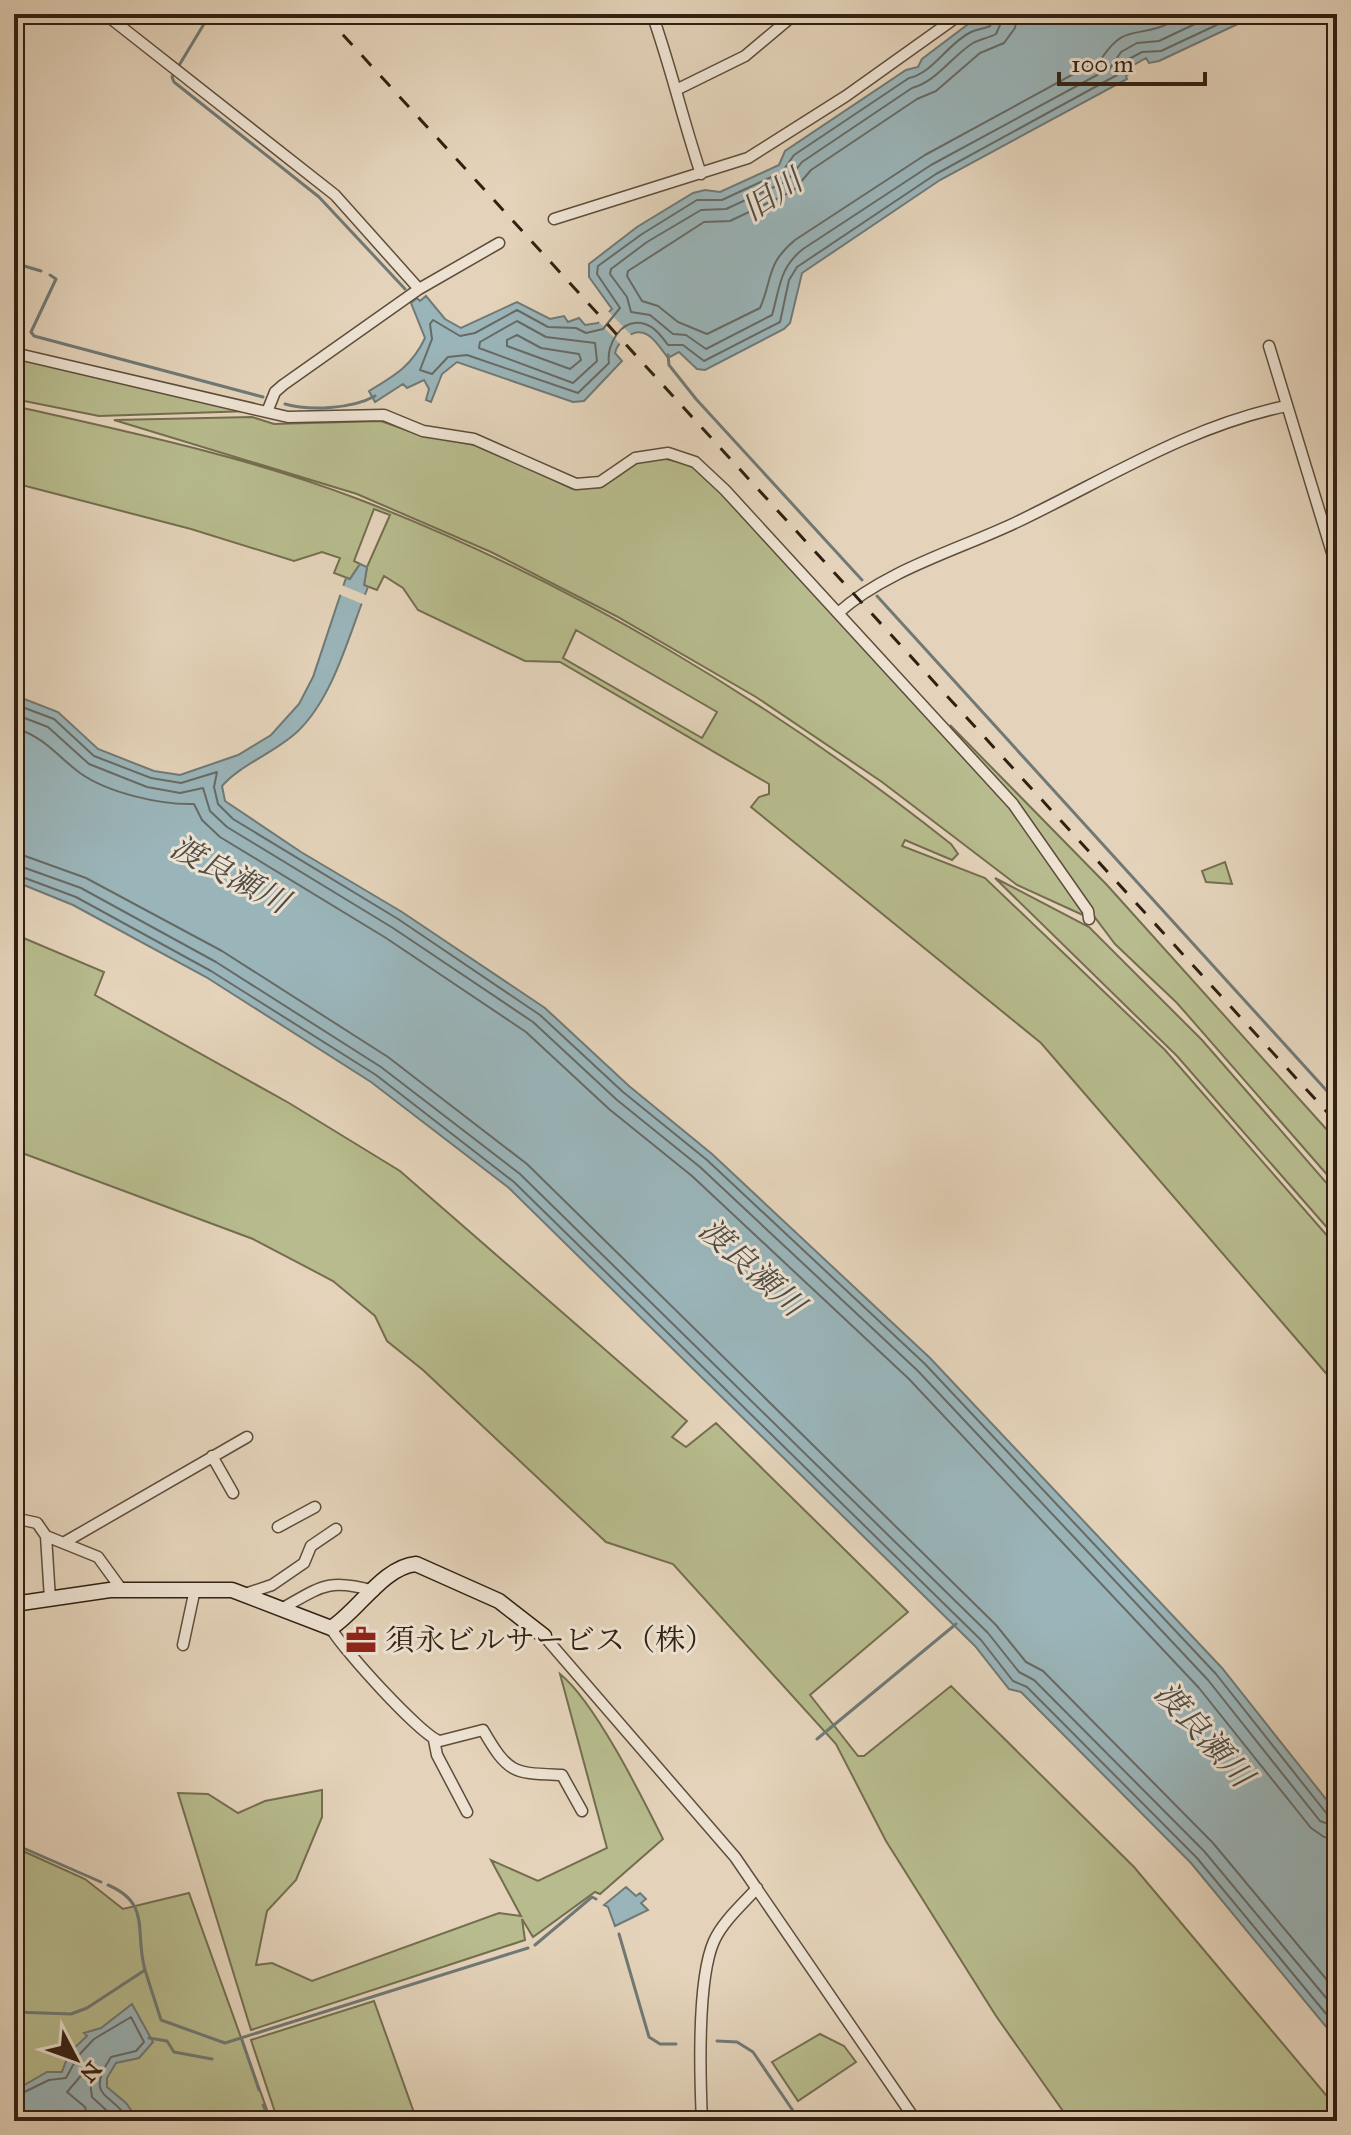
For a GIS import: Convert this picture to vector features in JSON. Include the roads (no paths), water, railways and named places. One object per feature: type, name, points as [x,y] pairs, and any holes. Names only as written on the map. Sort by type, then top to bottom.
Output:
[{"type":"street","points":[[105,14],[335,195],[419,289]]},
{"type":"street","points":[[652,14],[678,89],[683,121],[701,174]]},
{"type":"street","points":[[678,89],[745,56],[795,14]]},
{"type":"street","points":[[554,219],[740,162],[775,143],[961,14]]},
{"type":"street","points":[[267,412],[275,392],[283,385],[419,289],[499,243]]},
{"type":"street","points":[[1269,346],[1337,569]]},
{"type":"street","points":[[14,353],[288,417],[384,415],[423,431],[474,439],[567,482],[585,485],[600,482],[625,463],[645,454],[668,453],[687,458],[725,490],[1013,804],[1088,911],[1089,919]]},
{"type":"street","points":[[838,613],[865,591],[1020,521],[1151,452],[1217,423],[1286,406]]},
{"type":"street","points":[[65,1542],[247,1437]]},
{"type":"street","points":[[212,1456],[233,1493]]},
{"type":"street","points":[[278,1527],[315,1507]]},
{"type":"street","points":[[14,1518],[37,1523],[46,1536],[50,1599]]},
{"type":"street","points":[[248,1593],[272,1585],[304,1563],[311,1546],[336,1529]]},
{"type":"street","points":[[46,1536],[98,1557],[122,1590]]},
{"type":"street","points":[[331,1628],[403,1567],[416,1564],[499,1601],[544,1636],[643,1747],[757,1888],[916,2121]]},
{"type":"street","points":[[283,1608],[318,1588],[343,1582],[374,1591]]},
{"type":"street","points":[[183,1645],[195,1589]]},
{"type":"street","points":[[14,1604],[122,1590],[195,1589],[248,1593],[331,1628],[409,1719],[434,1740],[437,1755],[467,1812]]},
{"type":"street","points":[[434,1740],[453,1740],[483,1730],[498,1755],[523,1774],[562,1775],[582,1811]]},
{"type":"street","points":[[702,2121],[703,2029],[709,1953],[722,1927],[757,1888]]},
{"type":"water","name":"旧川","points":[[989,14],[1277,14],[1242,22],[1159,61],[1149,63],[1146,58],[1132,66],[1134,71],[1126,76],[1127,79],[940,180],[802,273],[790,323],[784,329],[705,370],[697,369],[679,352],[668,358],[650,336],[639,332],[619,344],[615,353],[622,361],[584,401],[573,402],[457,362],[442,374],[431,402],[426,400],[429,389],[424,380],[407,388],[403,384],[375,402],[369,391],[408,363],[425,338],[411,303],[417,298],[420,301],[426,296],[445,319],[461,328],[517,302],[550,319],[564,316],[568,322],[579,318],[585,325],[598,323],[612,309],[589,277],[589,264],[637,227],[693,193],[705,190],[720,192],[779,165],[785,151],[906,70],[918,67],[922,59],[971,22],[985,20]]},
{"type":"water","name":"渡良瀬川","points":[[360,564],[367,567],[364,585],[368,587],[339,664],[321,701],[297,732],[238,771],[222,786],[225,801],[301,852],[402,912],[545,1008],[629,1086],[712,1154],[930,1358],[1222,1668],[1337,1813],[1337,2040],[1191,1863],[1021,1692],[1009,1689],[975,1646],[509,1188],[371,1082],[206,977],[73,905],[14,881],[14,695],[58,712],[98,749],[154,771],[180,775],[238,755],[271,735],[299,704],[313,677],[346,578],[350,579]]},
{"type":"water","points":[[626,1887],[636,1896],[640,1893],[646,1899],[641,1903],[648,1910],[615,1926],[608,1907],[604,1905]]},
{"type":"water","points":[[132,2004],[153,2042],[139,2058],[116,2063],[107,2078],[107,2087],[126,2103],[139,2121],[85,2121],[61,2111],[44,2121],[14,2121],[14,2091],[47,2072],[62,2072],[69,2053],[87,2036],[84,2033],[101,2028]]},
{"type":"waterway","points":[[210,14],[172,77],[174,82],[319,197],[405,289]]},
{"type":"waterway","points":[[14,263],[41,271]]},
{"type":"waterway","points":[[50,275],[56,279],[31,332],[34,336],[263,397]]},
{"type":"waterway","points":[[668,355],[669,365],[696,399],[862,580]]},
{"type":"waterway","points":[[285,404],[330,408],[355,404],[375,396]]},
{"type":"waterway","points":[[877,596],[1337,1102]]},
{"type":"waterway","points":[[817,1739],[956,1624]]},
{"type":"waterway","points":[[14,1844],[101,1882]]},
{"type":"waterway","points":[[108,1885],[131,1901],[136,1910],[145,1970]]},
{"type":"waterway","points":[[535,1945],[592,1897],[596,1899]]},
{"type":"waterway","points":[[619,1934],[649,2037],[660,2044],[676,2044]]},
{"type":"waterway","points":[[14,2012],[71,2014],[87,2008],[145,1970],[161,2020],[225,2043],[528,1948]]},
{"type":"waterway","points":[[149,2038],[167,2041],[174,2052],[212,2059]]},
{"type":"waterway","points":[[242,2040],[259,2090]]},
{"type":"waterway","points":[[717,2041],[737,2042],[753,2052],[800,2121]]},
{"type":"waterway","points":[[263,2105],[270,2121]]},
{"type":"railway","points":[[324,14],[1337,1123]]},
{"type":"place","name":"須永ビルサービス（株）","points":[[361,1640]]}]
